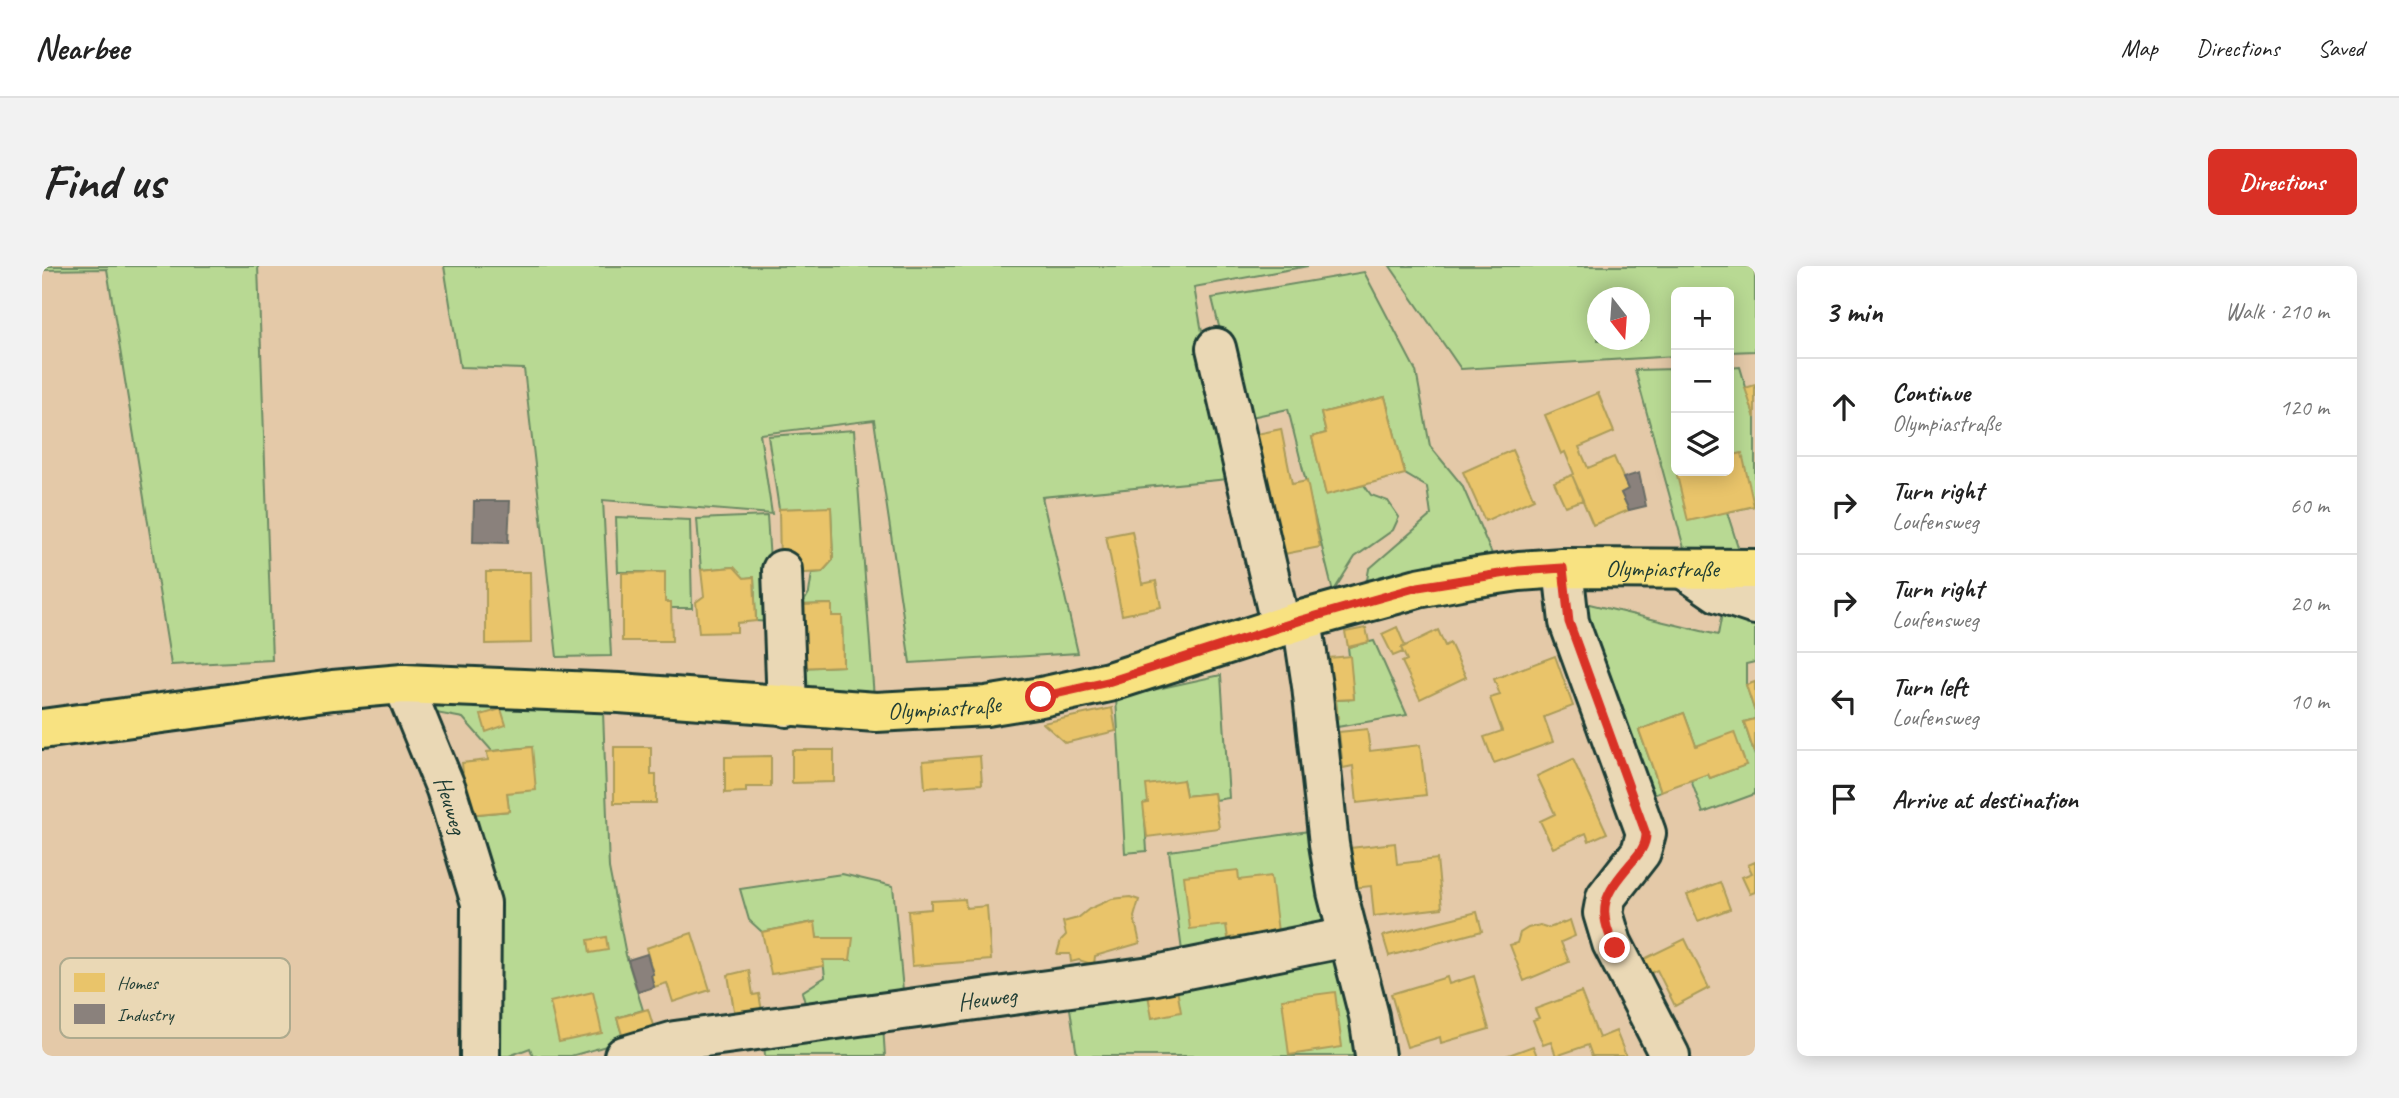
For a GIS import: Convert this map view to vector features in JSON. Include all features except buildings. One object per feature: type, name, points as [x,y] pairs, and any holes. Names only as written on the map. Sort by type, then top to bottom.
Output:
[{"type":"main road","name":"Olympiastraße","points":[[42,729],[333,690],[403,684],[619,694],[876,712],[986,706],[1108,682],[1291,623],[1418,587],[1519,571],[1563,568],[1755,569]]},
{"type":"street","points":[[1216,348],[1291,623],[1320,749],[1329,844],[1337,892],[1369,1016],[1375,1056]]},
{"type":"street","points":[[1563,568],[1569,622],[1646,834],[1641,852],[1606,897],[1604,922],[1670,1056]]},
{"type":"street","points":[[1685,569],[1719,593],[1755,606]]},
{"type":"street","points":[[782,570],[787,707]]},
{"type":"street","name":"Heuweg","points":[[403,684],[446,789],[481,903],[480,1056]]},
{"type":"street","name":"Heuweg","points":[[624,1056],[676,1041],[1151,976],[1348,937]]},
{"type":"green space","points":[[42,266],[258,266],[272,660],[171,665],[107,269],[42,270]]},
{"type":"green space","points":[[444,266],[1308,266],[1194,287],[1228,479],[1042,497],[1078,653],[910,663],[874,420],[760,434],[772,514],[603,500],[611,656],[557,657],[524,369],[460,367]]},
{"type":"green space","points":[[1390,266],[1755,266],[1755,351],[1734,352],[1734,287],[1671,287],[1671,356],[1461,369]]},
{"type":"green space","points":[[1364,272],[1416,371],[1430,446],[1462,485],[1492,554],[1438,562],[1380,579],[1367,580],[1369,569],[1431,515],[1427,487],[1405,474],[1385,397],[1321,413],[1326,433],[1312,437],[1326,494],[1364,485],[1371,495],[1388,501],[1399,517],[1393,530],[1355,557],[1333,592],[1288,409],[1242,419],[1212,298]]},
{"type":"green space","points":[[1740,367],[1755,418],[1755,506],[1727,512],[1739,550],[1684,548],[1635,370],[1671,369],[1671,476],[1734,476],[1734,368]]},
{"type":"green space","points":[[854,430],[874,698],[800,694],[796,668],[843,666],[842,616],[832,616],[832,604],[802,605],[809,593],[812,573],[822,572],[833,560],[831,508],[779,509],[768,436]]},
{"type":"green space","points":[[767,516],[774,622],[756,621],[754,577],[744,578],[733,567],[701,570],[697,519]]},
{"type":"green space","points":[[616,517],[690,520],[692,608],[671,608],[671,602],[665,602],[665,572],[618,572]]},
{"type":"green space","points":[[1581,602],[1718,635],[1723,608],[1755,614],[1755,662],[1746,664],[1746,684],[1755,719],[1744,722],[1755,756],[1755,794],[1703,813],[1691,780],[1708,774],[1710,778],[1745,765],[1696,746],[1684,713],[1639,730],[1661,791],[1646,797]]},
{"type":"green space","points":[[1374,641],[1407,715],[1337,727],[1336,700],[1354,699],[1348,647]]},
{"type":"green space","points":[[1221,675],[1229,798],[1215,800],[1214,793],[1186,796],[1183,780],[1144,804],[1147,851],[1125,853],[1116,698]]},
{"type":"green space","points":[[434,703],[603,712],[609,868],[626,955],[643,1010],[617,1018],[624,1041],[571,1056],[533,1056],[530,1048],[509,1056],[498,1056],[467,815],[509,811],[507,793],[532,747],[492,751],[463,718],[436,713]]},
{"type":"green space","points":[[1316,830],[1332,925],[1183,959],[1169,851]]},
{"type":"green space","points":[[842,874],[893,886],[904,1001],[808,1014],[802,992],[825,977],[823,960],[850,960],[817,938],[814,922],[762,932],[749,920],[740,889]]},
{"type":"green space","points":[[1332,952],[1355,975],[1366,1056],[1077,1056],[1068,995]]},
{"type":"green space","points":[[883,1026],[885,1056],[765,1056],[764,1041]]},
{"type":"route","points":[[1041,697],[1108,682],[1302,620],[1418,587],[1519,571],[1563,568],[1569,622],[1645,826],[1646,840],[1641,852],[1620,876],[1604,903],[1604,922],[1615,948]]}]
